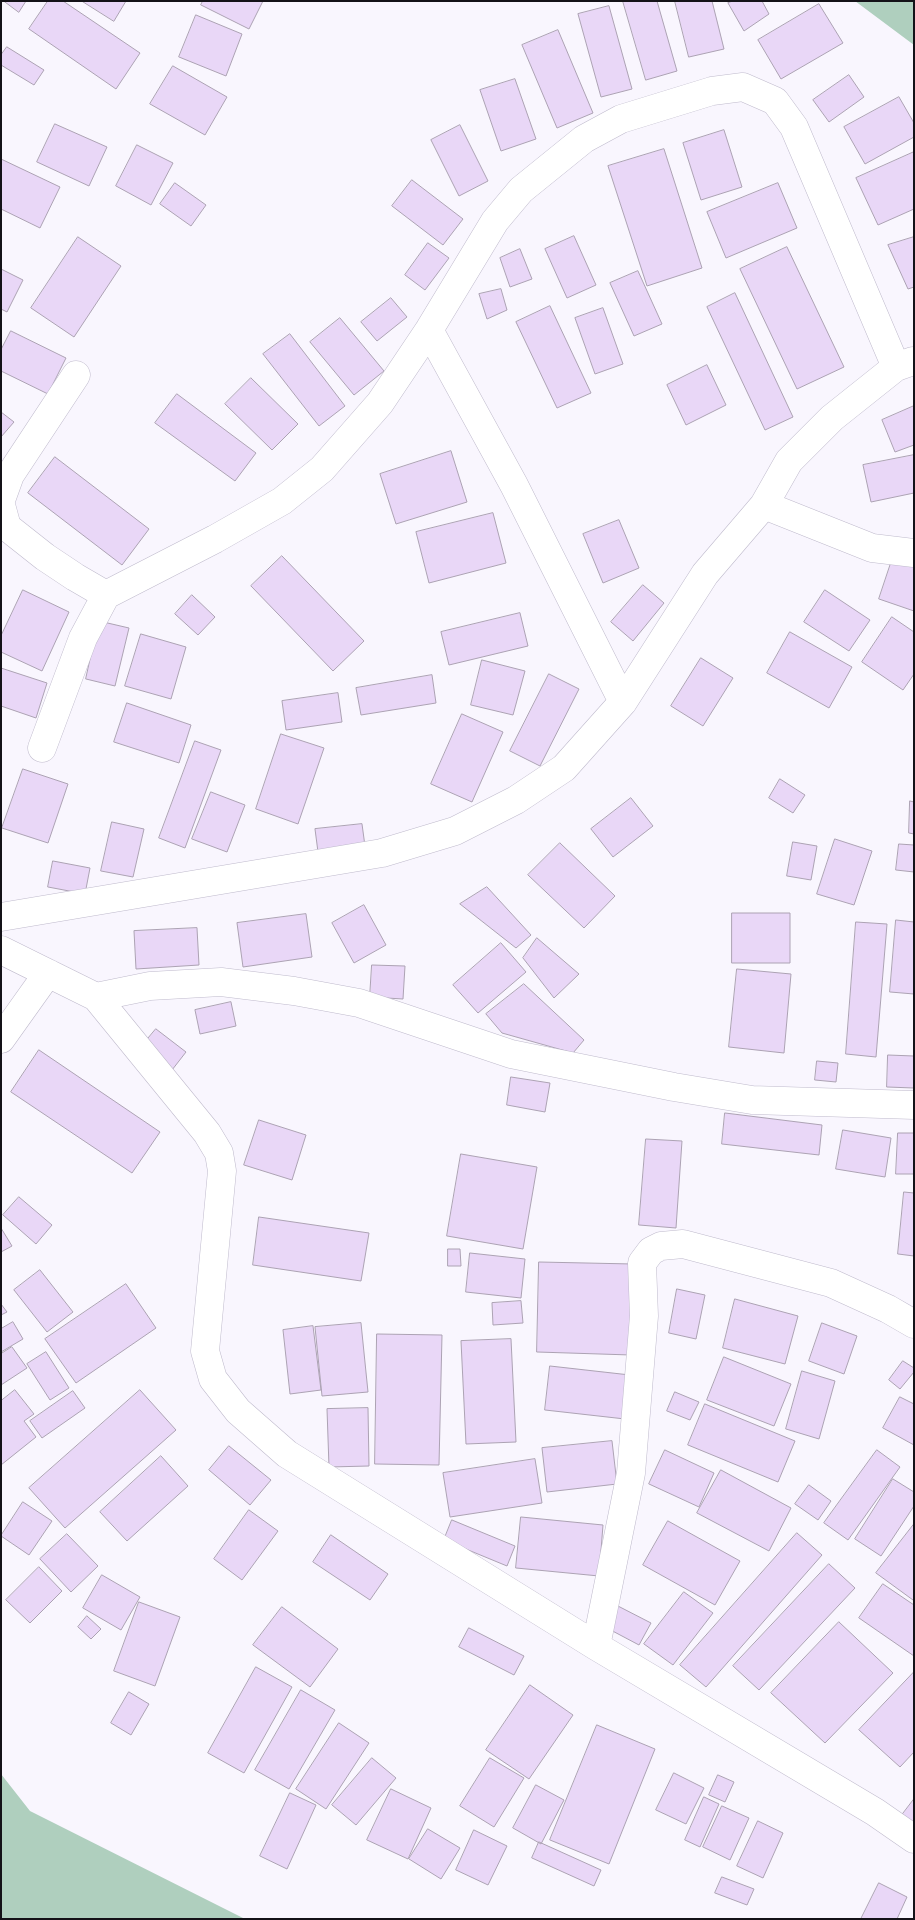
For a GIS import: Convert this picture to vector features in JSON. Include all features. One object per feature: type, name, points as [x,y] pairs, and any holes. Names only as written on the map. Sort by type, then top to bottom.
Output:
[{"type":"street","points":[[1,918],[382,853],[455,831],[516,800],[564,768],[623,702],[705,574],[764,505],[789,461],[832,418],[905,364],[794,127],[775,101],[743,87],[712,92],[621,120],[584,138],[521,190],[496,221],[429,330],[380,403],[322,469],[282,500],[215,539],[106,595],[83,638],[42,748]]},
{"type":"street","points":[[429,330],[514,485],[623,702]]},
{"type":"street","points":[[1,500],[10,476],[76,375]]},
{"type":"street","points":[[1,505],[6,527],[75,577],[106,595]]},
{"type":"street","points":[[764,505],[872,548],[914,553]]},
{"type":"street","points":[[1,950],[96,996],[206,1133],[219,1153],[222,1171],[205,1351],[213,1379],[238,1411],[287,1454],[596,1646],[875,1812],[914,1839]]},
{"type":"street","points":[[1,1039],[48,973]]},
{"type":"street","points":[[96,996],[150,986],[221,982],[294,990],[359,1003],[511,1054],[664,1085],[752,1100],[914,1106]]},
{"type":"street","points":[[596,1646],[631,1473],[644,1316],[642,1263],[651,1251],[661,1246],[683,1244],[831,1283],[888,1309],[914,1324]]},
{"type":"green space","points":[[855,1],[914,1],[914,45]]},
{"type":"green space","points":[[1,1774],[30,1811],[245,1919],[1,1919]]},
{"type":"building","points":[[4,1],[26,1],[19,12]]},
{"type":"building","points":[[48,1],[63,1],[140,53],[116,89],[29,29]]},
{"type":"building","points":[[82,1],[126,1],[114,21]]},
{"type":"building","points":[[203,1],[263,1],[249,29],[201,5]]},
{"type":"building","points":[[623,1],[657,1],[677,71],[646,80]]},
{"type":"building","points":[[675,1],[712,1],[724,49],[689,57]]},
{"type":"building","points":[[733,1],[762,1],[769,14],[744,31],[728,3]]},
{"type":"building","points":[[819,4],[843,43],[781,79],[758,40]]},
{"type":"building","points":[[609,6],[632,89],[601,97],[578,14]]},
{"type":"building","points":[[196,15],[242,34],[226,76],[179,57]]},
{"type":"building","points":[[558,30],[593,113],[557,128],[522,45]]},
{"type":"building","points":[[7,47],[44,70],[34,85],[1,65],[1,55]]},
{"type":"building","points":[[173,66],[227,97],[205,135],[150,104]]},
{"type":"building","points":[[849,75],[864,97],[829,122],[813,100]]},
{"type":"building","points":[[515,79],[536,139],[501,151],[480,90]]},
{"type":"building","points":[[899,97],[914,123],[914,137],[865,164],[844,127]]},
{"type":"building","points":[[55,124],[107,147],[89,186],[37,162]]},
{"type":"building","points":[[460,125],[488,181],[459,196],[431,140]]},
{"type":"building","points":[[724,130],[742,187],[701,200],[683,143]]},
{"type":"building","points":[[137,145],[173,163],[151,205],[116,186]]},
{"type":"building","points":[[664,149],[702,268],[647,286],[608,166]]},
{"type":"building","points":[[914,152],[914,209],[878,225],[856,178]]},
{"type":"building","points":[[1,159],[60,187],[40,228],[1,209]]},
{"type":"building","points":[[412,180],[463,219],[443,245],[392,206]]},
{"type":"building","points":[[175,183],[206,205],[191,226],[160,204]]},
{"type":"building","points":[[778,183],[797,228],[726,258],[707,212]]},
{"type":"building","points":[[574,236],[596,285],[567,298],[545,249]]},
{"type":"building","points":[[78,237],[121,266],[74,337],[31,308]]},
{"type":"building","points":[[914,237],[914,287],[908,289],[888,245]]},
{"type":"building","points":[[428,243],[449,258],[425,290],[405,275]]},
{"type":"building","points":[[787,247],[844,367],[797,389],[740,269]]},
{"type":"building","points":[[520,249],[532,279],[510,287],[500,258]]},
{"type":"building","points":[[1,269],[23,280],[7,312],[1,309]]},
{"type":"building","points":[[638,271],[662,324],[634,336],[610,283]]},
{"type":"building","points":[[501,289],[507,310],[487,319],[479,294]]},
{"type":"building","points":[[735,293],[793,417],[765,430],[707,307]]},
{"type":"building","points":[[391,298],[407,317],[377,341],[361,322]]},
{"type":"building","points":[[550,306],[591,393],[557,408],[516,322]]},
{"type":"building","points":[[603,308],[623,364],[595,374],[575,318]]},
{"type":"building","points":[[340,318],[384,371],[354,395],[310,342]]},
{"type":"building","points":[[11,331],[66,358],[48,394],[1,371],[1,350]]},
{"type":"building","points":[[290,334],[345,406],[319,426],[263,354]]},
{"type":"building","points":[[707,365],[726,405],[686,425],[667,385]]},
{"type":"building","points":[[251,378],[298,424],[272,450],[225,404]]},
{"type":"building","points":[[177,394],[256,453],[235,481],[155,423]]},
{"type":"building","points":[[914,406],[914,445],[895,452],[882,420]]},
{"type":"building","points":[[1,412],[14,422],[1,437]]},
{"type":"building","points":[[451,451],[467,502],[396,524],[380,474]]},
{"type":"building","points":[[914,455],[914,493],[871,502],[863,465]]},
{"type":"building","points":[[55,457],[149,529],[122,565],[28,493]]},
{"type":"building","points":[[493,513],[506,563],[429,583],[416,532]]},
{"type":"building","points":[[619,520],[639,568],[603,583],[583,534]]},
{"type":"building","points":[[282,556],[364,641],[333,671],[251,586]]},
{"type":"building","points":[[892,560],[914,567],[914,611],[879,599]]},
{"type":"building","points":[[643,585],[664,603],[633,641],[611,622]]},
{"type":"building","points":[[23,590],[69,612],[42,671],[1,652],[1,636]]},
{"type":"building","points":[[825,590],[870,620],[849,651],[804,622]]},
{"type":"building","points":[[192,595],[215,617],[198,635],[175,614]]},
{"type":"building","points":[[520,613],[528,646],[449,665],[441,632]]},
{"type":"building","points":[[892,617],[914,632],[914,674],[903,690],[862,662]]},
{"type":"building","points":[[99,621],[129,628],[115,686],[86,679]]},
{"type":"building","points":[[790,632],[852,667],[829,708],[767,673]]},
{"type":"building","points":[[141,634],[186,647],[171,699],[125,686]]},
{"type":"building","points":[[701,658],[733,678],[703,726],[671,706]]},
{"type":"building","points":[[482,660],[525,671],[513,715],[471,705]]},
{"type":"building","points":[[1,668],[47,683],[36,718],[1,706]]},
{"type":"building","points":[[549,674],[579,689],[540,766],[510,751]]},
{"type":"building","points":[[432,675],[436,703],[361,715],[356,688]]},
{"type":"building","points":[[338,693],[342,722],[286,730],[282,701]]},
{"type":"building","points":[[127,703],[191,725],[179,763],[114,742]]},
{"type":"building","points":[[462,714],[503,732],[472,802],[431,784]]},
{"type":"building","points":[[281,734],[324,748],[298,824],[256,809]]},
{"type":"building","points":[[195,741],[221,750],[185,848],[159,838]]},
{"type":"building","points":[[23,769],[68,784],[48,843],[2,828]]},
{"type":"building","points":[[780,779],[805,795],[793,813],[769,798]]},
{"type":"building","points":[[211,792],[245,805],[227,852],[192,839]]},
{"type":"building","points":[[631,798],[653,826],[613,857],[591,829]]},
{"type":"building","points":[[910,801],[914,802],[914,834],[909,833]]},
{"type":"building","points":[[112,822],[144,829],[133,877],[101,871]]},
{"type":"building","points":[[362,824],[365,846],[318,852],[315,829]]},
{"type":"building","points":[[835,839],[872,851],[854,905],[817,894]]},
{"type":"building","points":[[793,842],[817,846],[811,880],[787,876]]},
{"type":"building","points":[[560,843],[615,896],[584,928],[528,875]]},
{"type":"building","points":[[899,844],[914,845],[914,872],[896,870]]},
{"type":"building","points":[[53,861],[90,868],[85,894],[48,887]]},
{"type":"building","points":[[487,887],[531,935],[516,948],[460,904]]},
{"type":"building","points":[[364,905],[386,945],[354,963],[332,923]]},
{"type":"building","points":[[732,913],[790,913],[790,963],[732,963]]},
{"type":"building","points":[[306,914],[312,957],[243,967],[237,923]]},
{"type":"building","points":[[896,920],[914,922],[914,994],[890,992]]},
{"type":"building","points":[[856,922],[887,924],[876,1057],[846,1054]]},
{"type":"building","points":[[197,928],[199,965],[136,969],[134,931]]},
{"type":"building","points":[[537,938],[579,974],[554,998],[523,958]]},
{"type":"building","points":[[501,943],[526,972],[478,1013],[453,985]]},
{"type":"building","points":[[372,965],[405,966],[403,999],[370,997]]},
{"type":"building","points":[[737,969],[791,974],[784,1053],[729,1047]]},
{"type":"building","points":[[524,984],[584,1040],[573,1053],[502,1033],[486,1014]]},
{"type":"building","points":[[231,1002],[236,1026],[200,1034],[195,1010]]},
{"type":"building","points":[[156,1029],[186,1052],[172,1070],[141,1047]]},
{"type":"building","points":[[39,1050],[160,1132],[132,1173],[11,1092]]},
{"type":"building","points":[[888,1055],[914,1056],[914,1088],[887,1087]]},
{"type":"building","points":[[817,1061],[838,1063],[836,1082],[815,1080]]},
{"type":"building","points":[[511,1077],[550,1083],[545,1112],[507,1105]]},
{"type":"building","points":[[725,1113],[822,1125],[819,1155],[722,1144]]},
{"type":"building","points":[[259,1120],[306,1135],[292,1180],[244,1165]]},
{"type":"building","points":[[843,1130],[891,1138],[885,1177],[836,1169]]},
{"type":"building","points":[[898,1133],[914,1133],[914,1174],[896,1174]]},
{"type":"building","points":[[646,1139],[682,1141],[676,1228],[639,1225]]},
{"type":"building","points":[[461,1154],[537,1167],[523,1249],[447,1236]]},
{"type":"building","points":[[904,1192],[914,1193],[914,1256],[898,1254]]},
{"type":"building","points":[[19,1197],[52,1225],[36,1244],[3,1215]]},
{"type":"building","points":[[259,1217],[369,1233],[361,1281],[253,1265]]},
{"type":"building","points":[[1,1228],[12,1246],[1,1252]]},
{"type":"building","points":[[448,1249],[460,1249],[461,1266],[448,1266]]},
{"type":"building","points":[[470,1253],[525,1259],[521,1298],[466,1292]]},
{"type":"building","points":[[539,1262],[633,1264],[631,1355],[537,1352]]},
{"type":"building","points":[[40,1270],[73,1312],[47,1332],[14,1290]]},
{"type":"building","points":[[126,1284],[156,1328],[76,1383],[45,1339]]},
{"type":"building","points":[[677,1289],[705,1295],[696,1339],[669,1333]]},
{"type":"building","points":[[735,1299],[798,1316],[785,1364],[723,1348]]},
{"type":"building","points":[[521,1301],[523,1323],[493,1325],[492,1303]]},
{"type":"building","points":[[1,1304],[7,1312],[1,1315]]},
{"type":"building","points":[[13,1322],[23,1339],[1,1352],[1,1329]]},
{"type":"building","points":[[361,1323],[368,1392],[322,1396],[315,1327]]},
{"type":"building","points":[[822,1323],[857,1336],[844,1374],[809,1361]]},
{"type":"building","points":[[313,1326],[321,1390],[290,1394],[283,1330]]},
{"type":"building","points":[[377,1334],[442,1335],[439,1465],[375,1464]]},
{"type":"building","points":[[511,1339],[516,1442],[466,1444],[461,1341]]},
{"type":"building","points":[[12,1347],[27,1368],[1,1385],[1,1354]]},
{"type":"building","points":[[46,1352],[69,1388],[50,1400],[27,1364]]},
{"type":"building","points":[[724,1357],[791,1384],[774,1426],[707,1400]]},
{"type":"building","points":[[903,1361],[914,1368],[914,1372],[900,1389],[889,1380]]},
{"type":"building","points":[[550,1366],[630,1375],[625,1419],[545,1410]]},
{"type":"building","points":[[802,1371],[835,1381],[819,1439],[786,1429]]},
{"type":"building","points":[[15,1390],[34,1414],[24,1421],[36,1437],[1,1465],[1,1401]]},
{"type":"building","points":[[140,1390],[176,1430],[65,1528],[29,1488]]},
{"type":"building","points":[[73,1391],[85,1408],[42,1438],[30,1421]]},
{"type":"building","points":[[675,1392],[699,1402],[690,1420],[667,1411]]},
{"type":"building","points":[[900,1397],[914,1404],[914,1445],[883,1428]]},
{"type":"building","points":[[705,1404],[795,1441],[778,1482],[688,1445]]},
{"type":"building","points":[[368,1408],[369,1466],[329,1467],[327,1409]]},
{"type":"building","points":[[612,1441],[617,1484],[547,1492],[542,1448]]},
{"type":"building","points":[[229,1446],[271,1480],[250,1505],[209,1470]]},
{"type":"building","points":[[665,1450],[714,1473],[699,1507],[649,1484]]},
{"type":"building","points":[[877,1450],[900,1467],[848,1540],[824,1523]]},
{"type":"building","points":[[161,1456],[188,1486],[127,1541],[100,1512]]},
{"type":"building","points":[[535,1459],[542,1503],[450,1517],[443,1473]]},
{"type":"building","points":[[721,1470],[791,1508],[769,1551],[697,1513]]},
{"type":"building","points":[[893,1479],[914,1492],[914,1506],[881,1556],[855,1539]]},
{"type":"building","points":[[809,1485],[831,1501],[818,1520],[795,1504]]},
{"type":"building","points":[[23,1502],[52,1521],[29,1555],[1,1536]]},
{"type":"building","points":[[249,1510],[278,1531],[242,1580],[214,1559]]},
{"type":"building","points":[[521,1517],[603,1525],[599,1576],[516,1568]]},
{"type":"building","points":[[452,1520],[515,1546],[507,1566],[444,1540]]},
{"type":"building","points":[[668,1521],[740,1561],[715,1605],[643,1565]]},
{"type":"building","points":[[914,1524],[914,1598],[913,1600],[876,1573]]},
{"type":"building","points":[[797,1533],[822,1555],[706,1687],[680,1665]]},
{"type":"building","points":[[67,1534],[98,1566],[71,1592],[40,1559]]},
{"type":"building","points":[[331,1535],[388,1574],[370,1600],[313,1562]]},
{"type":"building","points":[[829,1564],[855,1588],[759,1690],[733,1666]]},
{"type":"building","points":[[39,1567],[62,1591],[30,1623],[6,1600]]},
{"type":"building","points":[[102,1575],[140,1597],[121,1630],[83,1608]]},
{"type":"building","points":[[883,1584],[914,1605],[914,1656],[859,1618]]},
{"type":"building","points":[[684,1592],[713,1613],[673,1665],[644,1644]]},
{"type":"building","points":[[139,1602],[180,1617],[155,1686],[114,1671]]},
{"type":"building","points":[[616,1605],[651,1623],[639,1645],[605,1627]]},
{"type":"building","points":[[282,1607],[338,1649],[310,1687],[253,1645]]},
{"type":"building","points":[[87,1616],[101,1629],[91,1639],[78,1627]]},
{"type":"building","points":[[839,1622],[893,1673],[825,1743],[771,1693]]},
{"type":"building","points":[[469,1628],[524,1656],[514,1675],[459,1647]]},
{"type":"building","points":[[256,1667],[292,1687],[244,1773],[208,1753]]},
{"type":"building","points":[[914,1672],[914,1752],[900,1767],[859,1730]]},
{"type":"building","points":[[530,1685],[573,1715],[529,1779],[486,1750]]},
{"type":"building","points":[[301,1690],[335,1710],[289,1789],[255,1770]]},
{"type":"building","points":[[129,1692],[149,1704],[131,1735],[111,1723]]},
{"type":"building","points":[[339,1723],[369,1743],[326,1809],[296,1789]]},
{"type":"building","points":[[597,1725],[655,1749],[609,1864],[550,1840]]},
{"type":"building","points":[[372,1758],[396,1778],[356,1825],[332,1805]]},
{"type":"building","points":[[490,1758],[524,1778],[494,1827],[460,1806]]},
{"type":"building","points":[[674,1773],[704,1788],[686,1824],[656,1810]]},
{"type":"building","points":[[718,1775],[734,1782],[725,1802],[709,1795]]},
{"type":"building","points":[[536,1785],[564,1800],[541,1844],[513,1828]]},
{"type":"building","points":[[391,1789],[431,1808],[408,1859],[367,1840]]},
{"type":"building","points":[[290,1793],[316,1805],[287,1869],[260,1856]]},
{"type":"building","points":[[704,1797],[719,1804],[700,1847],[685,1840]]},
{"type":"building","points":[[914,1799],[914,1824],[902,1815]]},
{"type":"building","points":[[722,1806],[749,1818],[730,1860],[703,1847]]},
{"type":"building","points":[[758,1821],[783,1833],[763,1878],[737,1866]]},
{"type":"building","points":[[428,1829],[460,1848],[441,1879],[409,1859]]},
{"type":"building","points":[[474,1830],[507,1846],[488,1885],[456,1870]]},
{"type":"building","points":[[539,1842],[601,1870],[594,1886],[532,1858]]},
{"type":"building","points":[[722,1877],[754,1889],[747,1905],[715,1893]]},
{"type":"building","points":[[879,1883],[907,1897],[897,1919],[861,1919]]}]
